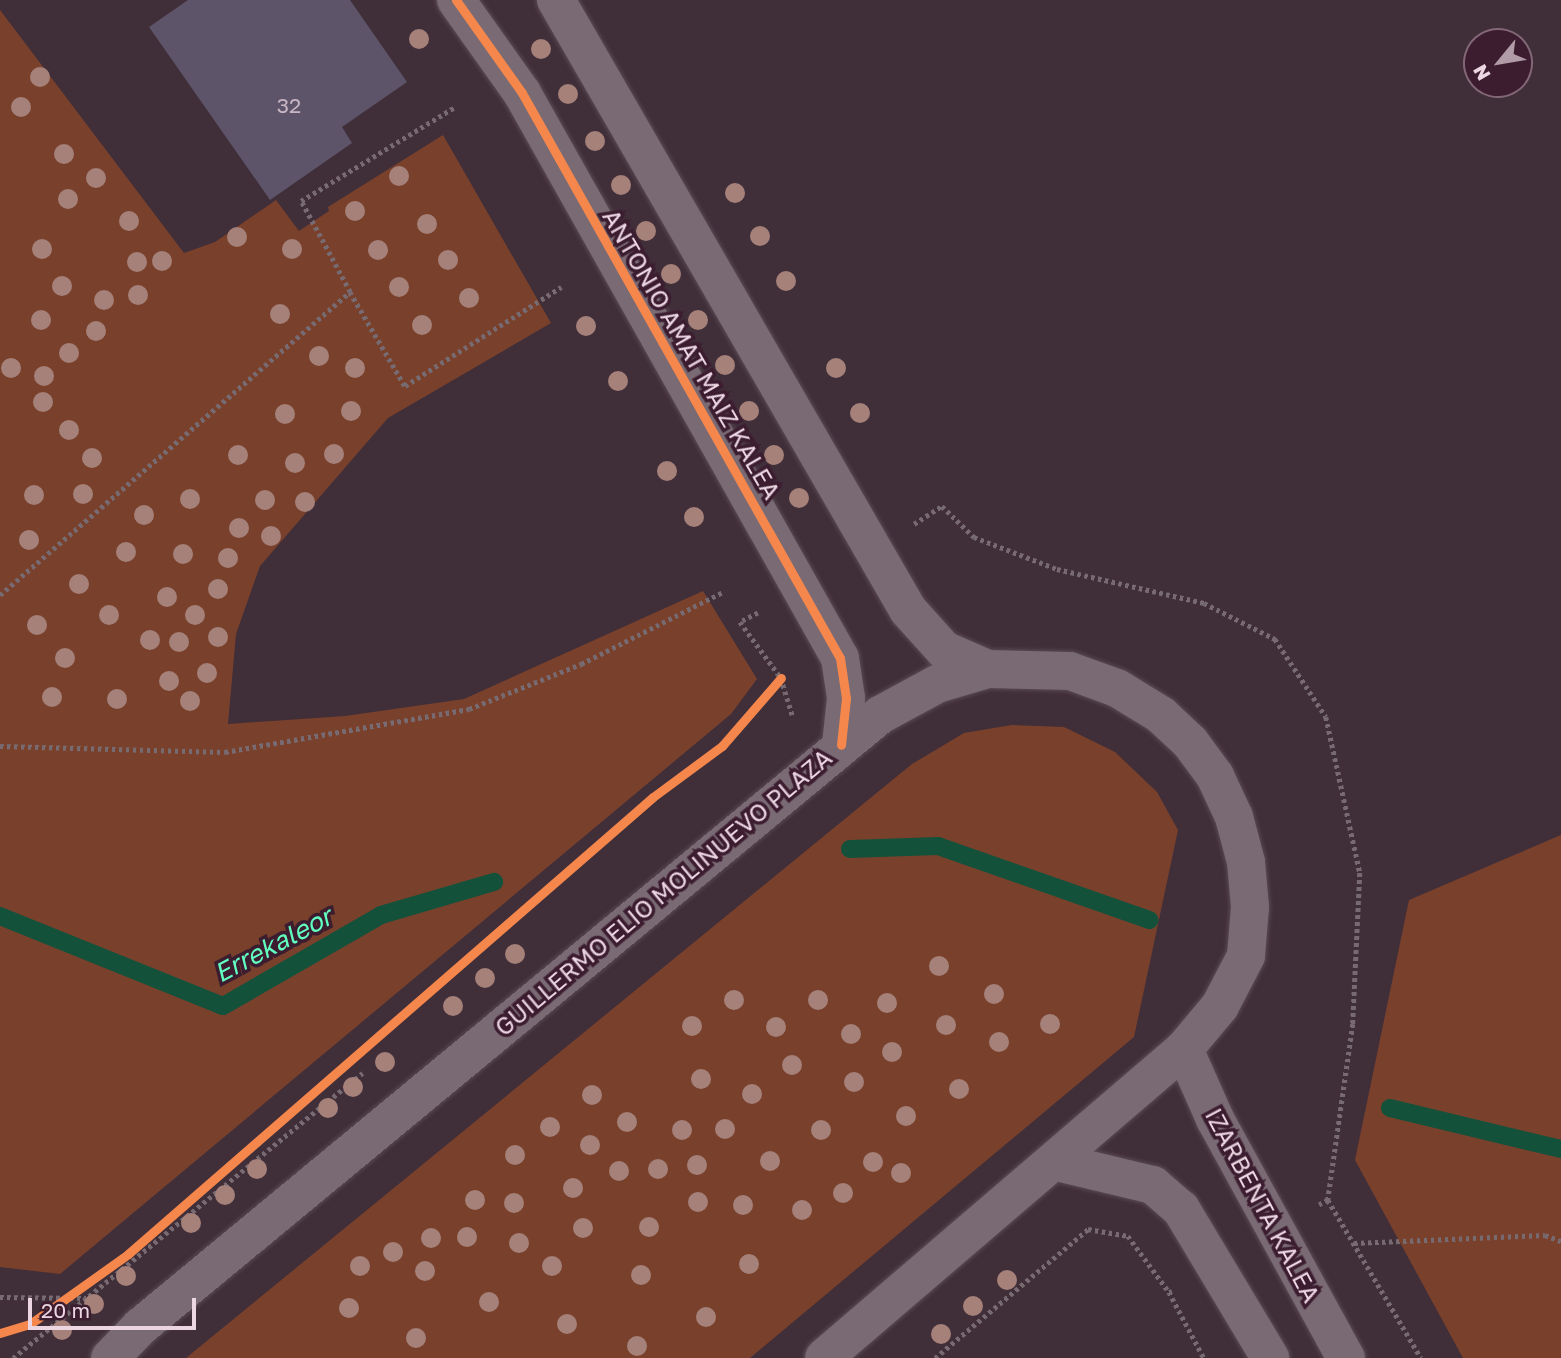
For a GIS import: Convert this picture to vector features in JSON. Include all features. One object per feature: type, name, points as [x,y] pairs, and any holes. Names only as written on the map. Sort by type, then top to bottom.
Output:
[{"type":"main road","name":"ANTONIO AMAT MAIZ KALEA","points":[[456,0],[522,93],[840,658],[846,698],[841,745]]},
{"type":"main road","points":[[556,0],[908,610],[944,650],[988,669]]},
{"type":"main road","name":"GUILLERMO ELIO MOLINUEVO PLAZA","points":[[110,1358],[140,1327],[880,715],[937,684],[988,669],[1070,671],[1117,688],[1161,715],[1190,742],[1215,776],[1234,817],[1246,862],[1250,906],[1245,956],[1220,1006],[1184,1049],[1057,1163],[824,1358]]},
{"type":"main road","name":"IZARBENTA KALEA","points":[[1184,1049],[1215,1119],[1346,1358]]},
{"type":"main road","points":[[1057,1163],[1153,1185],[1181,1209],[1217,1264],[1270,1358]]},
{"type":"path","points":[[455,107],[300,201],[349,292],[405,386],[561,287]]},
{"type":"path","points":[[0,595],[349,292]]},
{"type":"path","points":[[873,551],[943,506],[974,537],[1056,569],[1204,603],[1275,639],[1326,717],[1360,873],[1353,1024],[1328,1200],[1421,1358]]},
{"type":"path","points":[[794,720],[780,678],[740,622],[804,590]]},
{"type":"path","points":[[0,746],[225,752],[469,709],[581,664],[725,591]]},
{"type":"path","points":[[772,688],[780,678]]},
{"type":"path","points":[[13,1358],[369,1069]]},
{"type":"path","points":[[49,1311],[128,1254],[233,1163]]},
{"type":"path","points":[[1275,1231],[1328,1200]]},
{"type":"path","points":[[935,1358],[1087,1228],[1128,1236],[1169,1292],[1204,1358]]},
{"type":"path","points":[[1354,1242],[1545,1235],[1561,1241]]},
{"type":"path","points":[[1169,1292],[1217,1264]]},
{"type":"path","points":[[0,1297],[87,1298]]},
{"type":"shaded area","points":[[0,10],[184,253],[215,242],[276,200],[299,231],[329,211],[328,207],[443,135],[551,323],[388,418],[260,566],[236,634],[228,724],[345,716],[464,699],[703,591],[757,679],[731,714],[60,1274],[0,1267]]},
{"type":"shaded area","points":[[1012,725],[1064,727],[1115,752],[1157,792],[1178,830],[1134,1037],[750,1358],[186,1358],[912,764],[964,733]]},
{"type":"shaded area","points":[[1561,835],[1561,1358],[1463,1358],[1355,1160],[1409,900]]},
{"type":"building","points":[[188,0],[350,0],[407,82],[342,127],[352,143],[270,200],[149,27]]},
{"type":"waterway","points":[[850,849],[938,846],[1149,920]]},
{"type":"waterway","name":"Errekaleor","points":[[0,916],[223,1006],[381,915],[494,882]]},
{"type":"waterway","name":"Errekaleor","points":[[1390,1108],[1561,1149]]},
{"type":"cycle path","points":[[456,0],[522,93],[840,658],[846,698],[841,745]]},
{"type":"cycle path","points":[[0,1333],[30,1324],[128,1254],[653,797],[722,746],[781,678]]}]
